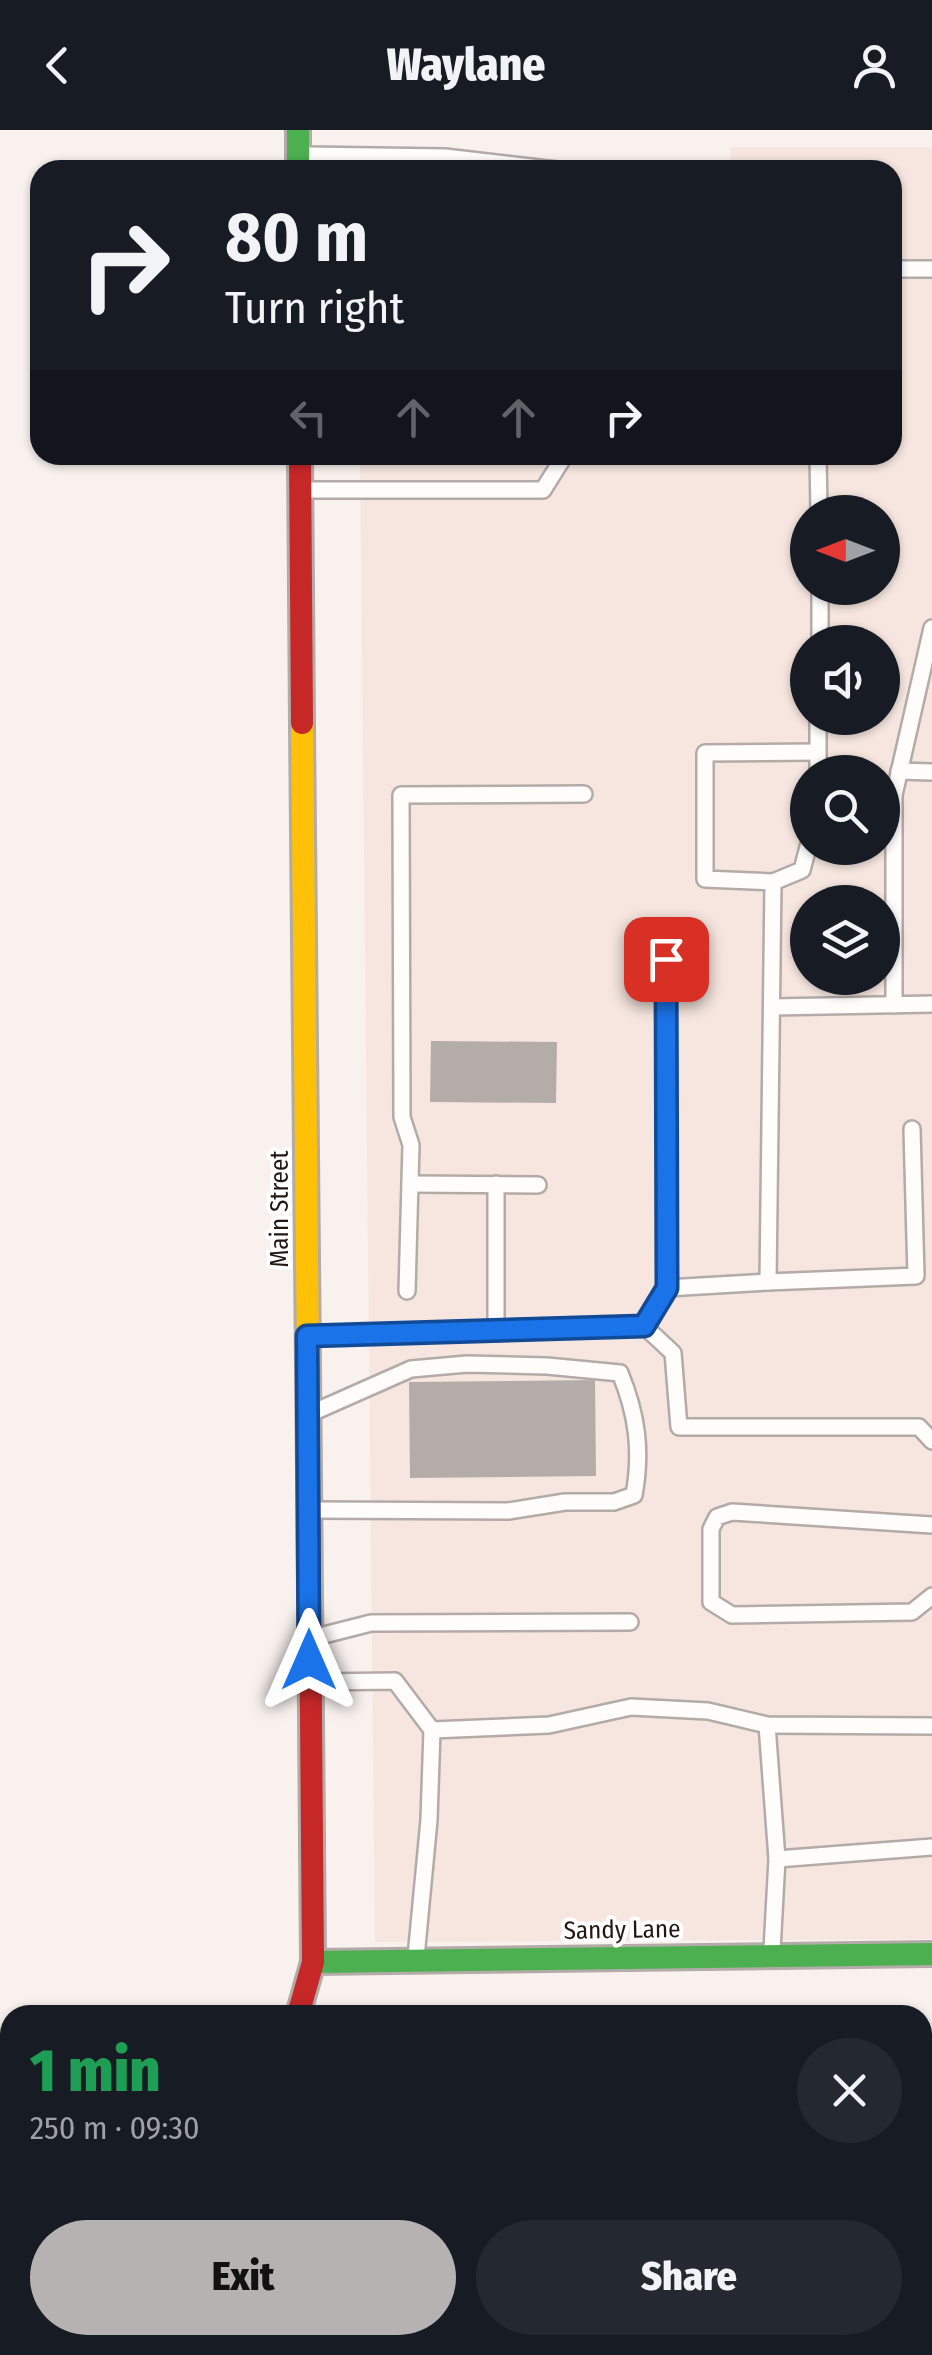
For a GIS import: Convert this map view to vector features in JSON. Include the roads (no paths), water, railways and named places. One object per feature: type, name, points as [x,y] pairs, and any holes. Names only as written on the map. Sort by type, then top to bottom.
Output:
[{"type":"main road","points":[[298,130],[298,160]]},
{"type":"main road","name":"Main Street","points":[[300,465],[313,1962],[301,2005]]},
{"type":"main road","name":"Sandy Lane","points":[[313,1962],[932,1954]]},
{"type":"main road","name":"Main Street","points":[[313,1962],[325,1997]]},
{"type":"lane","points":[[371,160],[470,160]]},
{"type":"lane","points":[[902,269],[932,270]]},
{"type":"lane","points":[[301,490],[543,490],[559,465]]},
{"type":"lane","points":[[818,465],[819,495]]},
{"type":"lane","points":[[932,628],[900,771],[932,772]]},
{"type":"lane","points":[[803,865],[802,870],[773,882],[704,879],[704,753],[818,752],[818,735]]},
{"type":"lane","points":[[407,1292],[411,1145],[402,1117],[401,795],[584,794]]},
{"type":"lane","points":[[890,865],[894,1005]]},
{"type":"lane","points":[[768,1282],[773,882]]},
{"type":"lane","points":[[644,1326],[667,1288],[666,959]]},
{"type":"lane","points":[[772,1007],[932,1004]]},
{"type":"lane","points":[[667,1288],[916,1276],[912,1129]]},
{"type":"lane","points":[[410,1184],[538,1185]]},
{"type":"lane","points":[[496,1184],[496,1330]]},
{"type":"lane","points":[[307,1336],[644,1326],[673,1353],[679,1426],[919,1426],[932,1441]]},
{"type":"lane","points":[[308,1414],[411,1369],[487,1364],[620,1372],[634,1406],[640,1463],[634,1495],[614,1502],[565,1502],[508,1511],[308,1510]]},
{"type":"lane","points":[[932,1524],[732,1512],[717,1517],[710,1528],[710,1602],[732,1615],[912,1612],[932,1596]]},
{"type":"lane","points":[[309,1639],[371,1622],[630,1622]]},
{"type":"lane","points":[[309,1682],[395,1681],[432,1730],[429,1820],[416,1960]]},
{"type":"lane","points":[[432,1730],[549,1725],[631,1707],[708,1711],[767,1725],[932,1726]]},
{"type":"lane","points":[[767,1725],[778,1859],[772,1954]]},
{"type":"lane","points":[[778,1859],[932,1847]]}]
